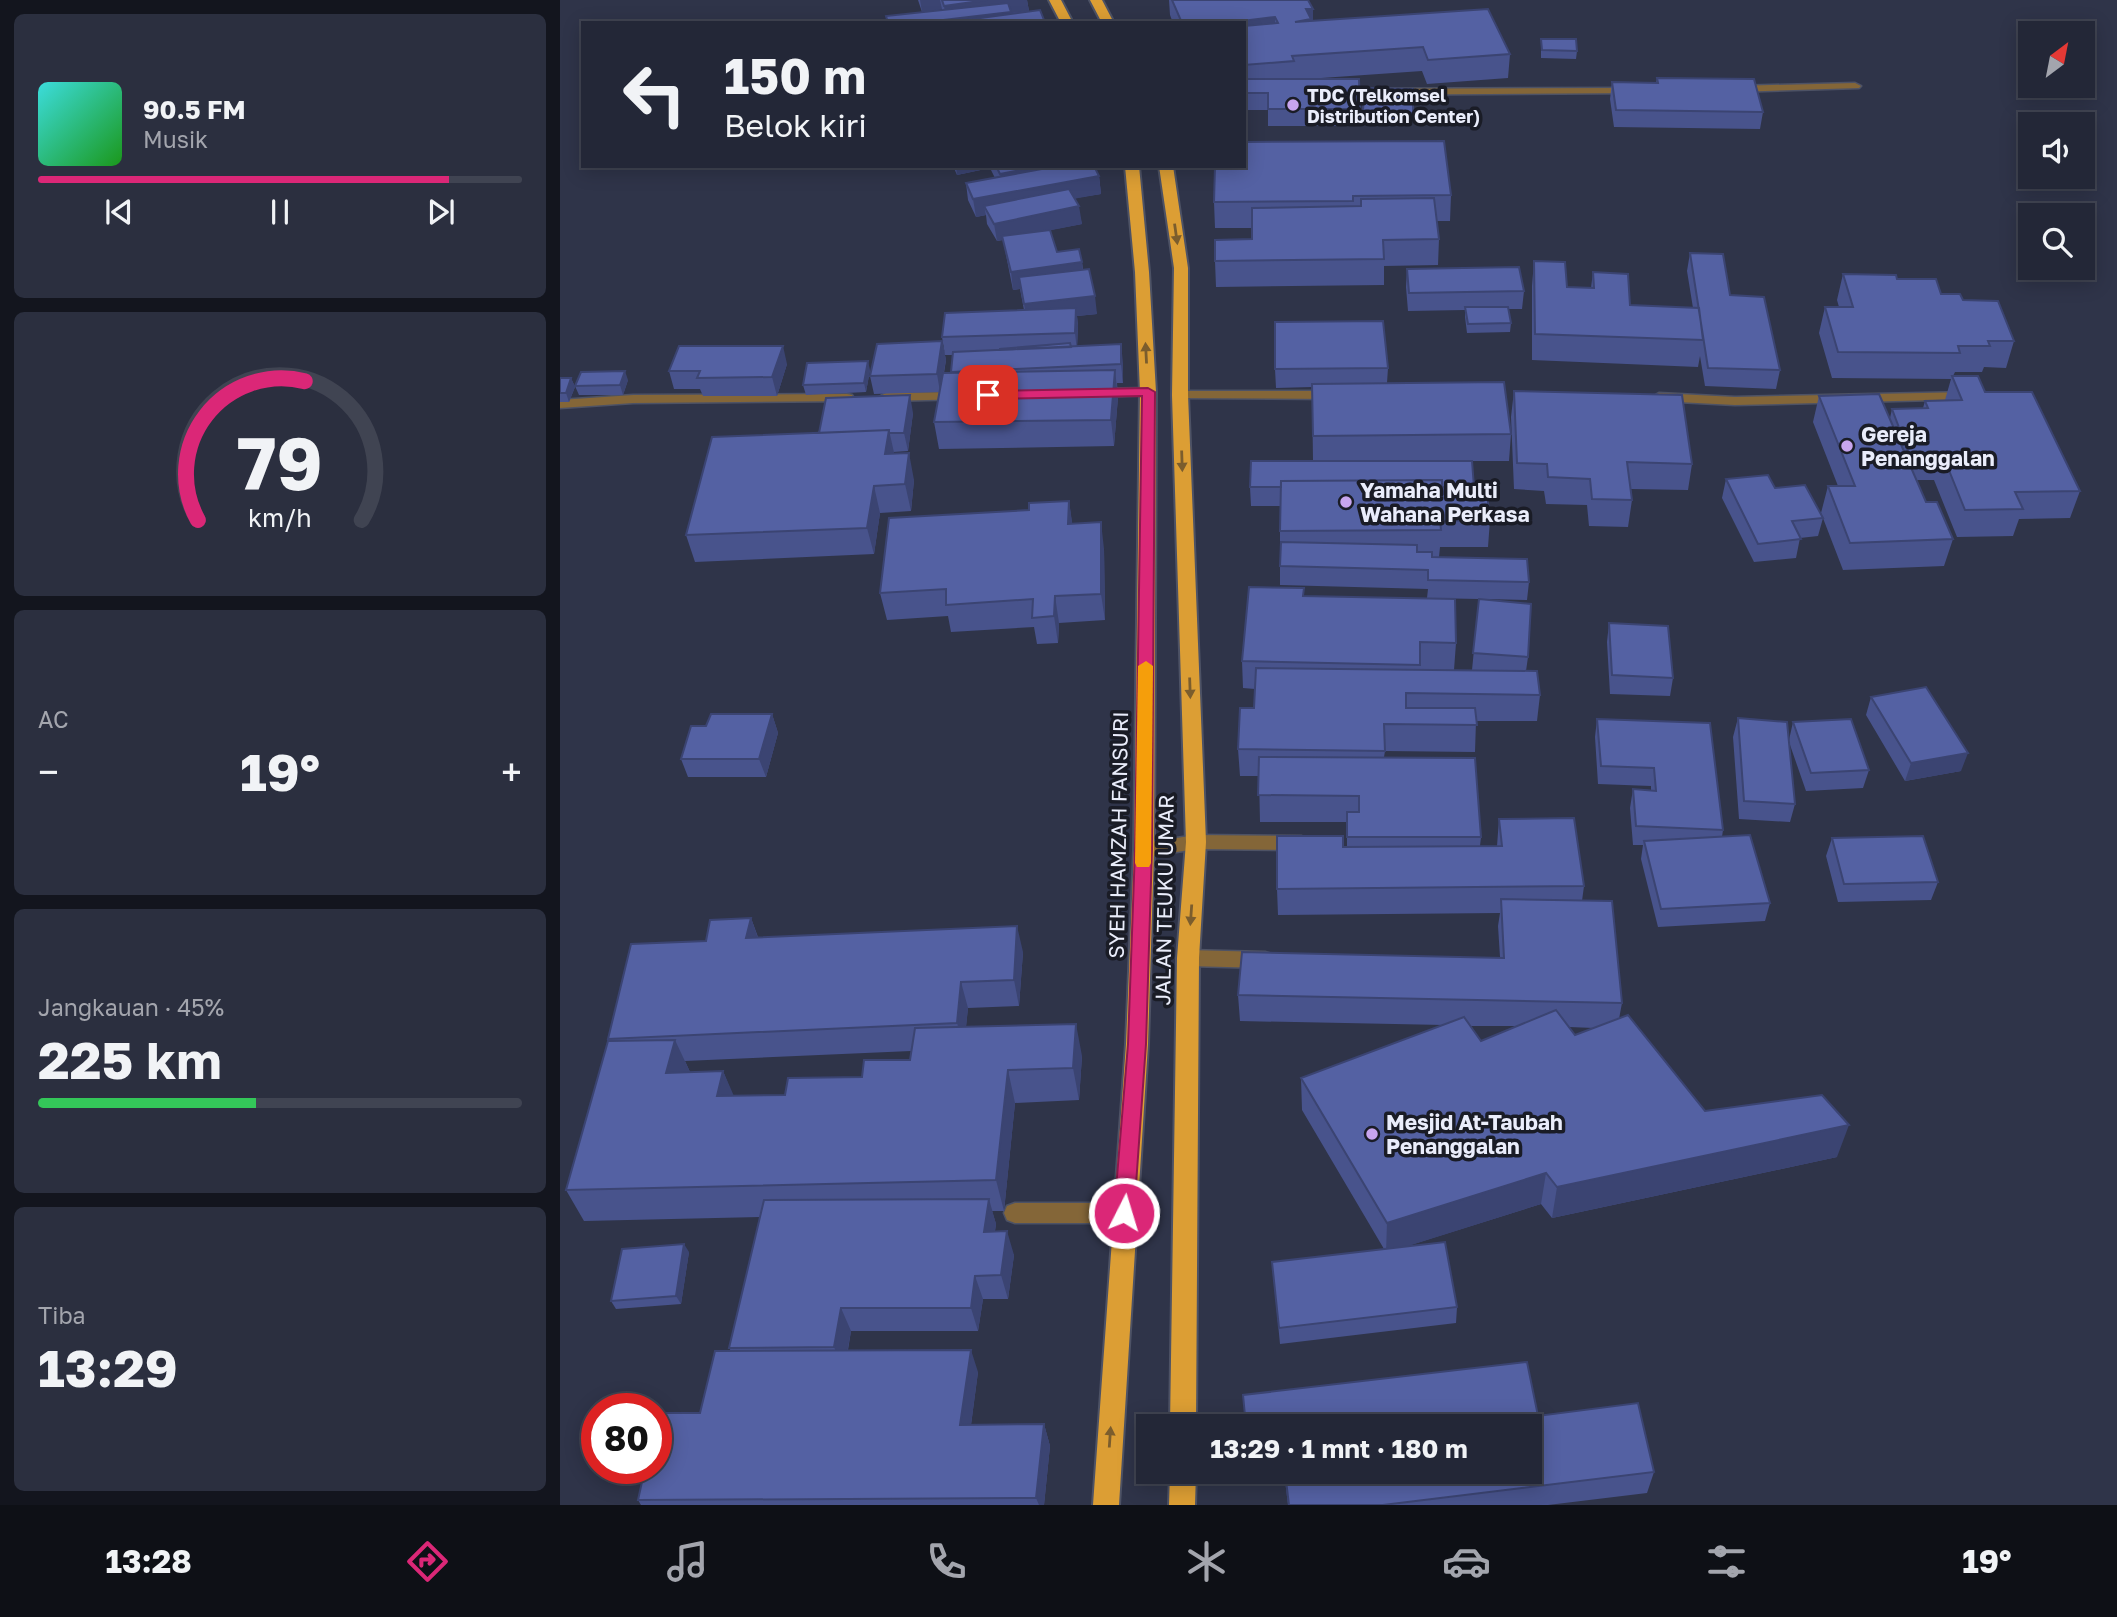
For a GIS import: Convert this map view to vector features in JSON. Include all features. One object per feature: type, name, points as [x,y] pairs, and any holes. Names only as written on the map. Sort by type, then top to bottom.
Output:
[{"type":"highway","points":[[1055,0],[1067,21]]},
{"type":"highway","points":[[1096,0],[1107,21]]},
{"type":"highway","name":"SYEH HAMZAH FANSURI","points":[[1106,1505],[1137,1044],[1143,849],[1148,392],[1142,272],[1132,168]]},
{"type":"highway","name":"JALAN TEUKU UMAR","points":[[1166,168],[1181,268],[1180,395],[1196,842],[1188,958],[1183,1414]]},
{"type":"highway","points":[[1182,1505],[1183,1484]]},
{"type":"street","points":[[1721,89],[1855,86]]},
{"type":"street","points":[[1325,92],[1641,90]]},
{"type":"street","points":[[1079,393],[1148,392]]},
{"type":"street","points":[[560,404],[633,399],[982,395]]},
{"type":"street","points":[[1180,395],[1344,395]]},
{"type":"street","points":[[1640,397],[1735,401],[1981,396]]},
{"type":"street","points":[[1143,849],[1196,842],[1316,844]]},
{"type":"street","points":[[1188,958],[1283,960]]},
{"type":"street","points":[[1015,1213],[1124,1213]]},
{"type":"building","points":[[942,0],[987,0],[944,6]]},
{"type":"building","points":[[1172,0],[1308,0],[1313,9],[1306,9],[1311,19],[1295,22],[1488,9],[1510,54],[1428,60],[1423,47],[1292,56],[1294,61],[1246,65],[1246,26],[1278,23],[1275,17],[1242,21],[1181,21]]},
{"type":"building","points":[[1008,3],[1011,12],[935,21],[887,21],[886,16]]},
{"type":"building","points":[[1040,10],[1044,20],[1038,21],[958,21]]},
{"type":"building","points":[[1541,39],[1576,39],[1577,51],[1542,50]]},
{"type":"building","points":[[1657,78],[1754,79],[1763,112],[1616,110],[1612,82],[1658,83]]},
{"type":"building","points":[[1246,79],[1359,79],[1360,109],[1268,109],[1268,93],[1246,93]]},
{"type":"building","points":[[1364,88],[1413,89],[1413,113],[1363,112]]},
{"type":"building","points":[[1444,141],[1451,195],[1353,196],[1353,201],[1214,202],[1215,168],[1246,168],[1246,142]]},
{"type":"building","points":[[997,168],[1030,168],[1000,174]]},
{"type":"building","points":[[1047,168],[1095,168],[1099,176],[973,199],[966,183]]},
{"type":"building","points":[[1069,189],[1079,206],[994,224],[984,206]]},
{"type":"building","points":[[1434,198],[1439,239],[1383,240],[1384,259],[1215,261],[1215,240],[1252,239],[1252,208],[1361,206],[1361,199]]},
{"type":"building","points":[[1050,230],[1057,252],[1079,249],[1082,262],[1011,272],[1002,236]]},
{"type":"building","points":[[1690,253],[1723,254],[1730,295],[1764,297],[1780,370],[1708,368]]},
{"type":"building","points":[[1534,261],[1565,262],[1567,287],[1594,288],[1593,272],[1628,274],[1630,305],[1699,308],[1703,340],[1535,334]]},
{"type":"building","points":[[1519,267],[1524,291],[1409,293],[1407,269]]},
{"type":"building","points":[[1089,269],[1095,296],[1024,304],[1019,277]]},
{"type":"building","points":[[1843,274],[1936,279],[1941,294],[1960,294],[1963,300],[1998,301],[2014,341],[1988,341],[1990,346],[1958,346],[1960,353],[1838,352],[1825,307],[1853,307]]},
{"type":"building","points":[[1465,307],[1508,307],[1511,323],[1468,324]]},
{"type":"building","points":[[1076,308],[1075,333],[942,337],[945,313]]},
{"type":"building","points":[[1383,321],[1388,368],[1275,369],[1275,322]]},
{"type":"building","points":[[942,341],[937,374],[870,376],[877,344]]},
{"type":"building","points":[[1070,343],[1071,347],[1000,350],[1000,349]]},
{"type":"building","points":[[1121,344],[1121,364],[951,372],[953,352]]},
{"type":"building","points":[[679,346],[783,346],[772,377],[697,378],[700,371],[669,371]]},
{"type":"building","points":[[868,361],[864,383],[803,385],[807,363]]},
{"type":"building","points":[[1115,370],[1111,420],[934,422],[943,373]]},
{"type":"building","points":[[625,371],[620,385],[575,386],[581,372]]},
{"type":"building","points":[[1952,376],[1978,376],[1985,392],[2032,392],[2080,491],[2015,492],[2023,509],[1965,510],[1942,453],[1909,454],[1892,409],[1928,408],[1925,401],[1962,400]]},
{"type":"building","points":[[560,378],[571,378],[566,393],[560,393]]},
{"type":"building","points":[[1504,382],[1511,434],[1313,436],[1312,384]]},
{"type":"building","points":[[1514,391],[1682,395],[1692,464],[1627,462],[1632,500],[1592,499],[1590,479],[1548,477],[1547,464],[1517,463]]},
{"type":"building","points":[[1879,394],[1926,502],[1937,502],[1953,539],[1850,543],[1828,486],[1855,486],[1819,396]]},
{"type":"building","points":[[910,395],[904,433],[889,433],[889,430],[819,433],[826,398]]},
{"type":"building","points":[[889,430],[885,454],[909,453],[905,484],[874,486],[867,528],[686,535],[712,437]]},
{"type":"building","points":[[1251,461],[1472,461],[1474,487],[1442,487],[1442,480],[1281,481],[1281,487],[1250,487]]},
{"type":"building","points":[[1768,475],[1775,488],[1805,485],[1823,518],[1792,521],[1801,539],[1758,544],[1726,479]]},
{"type":"building","points":[[1442,480],[1443,494],[1487,493],[1490,520],[1440,521],[1441,530],[1280,531],[1281,481]]},
{"type":"building","points":[[1069,501],[1068,524],[1101,522],[1101,594],[1055,596],[1054,616],[1032,618],[1033,599],[946,605],[946,589],[880,593],[889,518],[1029,510],[1029,503]]},
{"type":"building","points":[[1281,542],[1417,545],[1417,552],[1432,552],[1432,557],[1527,559],[1529,582],[1428,580],[1428,570],[1280,566]]},
{"type":"building","points":[[1249,587],[1304,588],[1303,596],[1455,599],[1456,643],[1420,642],[1420,665],[1242,661]]},
{"type":"building","points":[[1479,599],[1531,604],[1528,657],[1473,653]]},
{"type":"building","points":[[1609,623],[1668,626],[1673,678],[1612,675]]},
{"type":"building","points":[[1256,668],[1537,671],[1540,695],[1406,693],[1406,708],[1475,708],[1477,725],[1384,724],[1385,751],[1238,749],[1240,708],[1254,708]]},
{"type":"building","points":[[1926,687],[1968,753],[1911,763],[1871,697]]},
{"type":"building","points":[[711,714],[772,714],[759,759],[681,759],[691,726],[706,726]]},
{"type":"building","points":[[1738,718],[1787,722],[1795,804],[1744,801]]},
{"type":"building","points":[[1597,719],[1710,723],[1723,830],[1636,826],[1633,789],[1656,791],[1654,768],[1601,766]]},
{"type":"building","points":[[1851,719],[1869,770],[1811,773],[1793,722]]},
{"type":"building","points":[[1259,757],[1475,758],[1481,837],[1347,837],[1347,812],[1359,812],[1359,796],[1258,795]]},
{"type":"building","points":[[1574,818],[1584,886],[1277,889],[1277,836],[1343,836],[1343,847],[1502,846],[1499,819]]},
{"type":"building","points":[[1750,835],[1770,903],[1661,909],[1644,841]]},
{"type":"building","points":[[1923,836],[1938,882],[1844,884],[1832,838]]},
{"type":"building","points":[[1501,899],[1612,901],[1622,1003],[1238,995],[1242,952],[1504,958]]},
{"type":"building","points":[[751,918],[746,938],[1017,926],[1014,980],[961,982],[957,1023],[608,1039],[631,944],[706,941],[710,920]]},
{"type":"building","points":[[1556,1010],[1575,1035],[1628,1015],[1705,1111],[1822,1095],[1849,1125],[1557,1187],[1546,1173],[1387,1223],[1301,1078],[1464,1017],[1481,1041]]},
{"type":"building","points":[[1076,1024],[1073,1068],[1008,1070],[996,1180],[566,1190],[608,1041],[675,1040],[666,1073],[723,1071],[717,1096],[785,1095],[788,1078],[862,1077],[864,1060],[910,1060],[915,1028]]},
{"type":"building","points":[[989,1199],[984,1232],[1007,1231],[1001,1275],[975,1276],[971,1308],[841,1308],[834,1347],[729,1348],[764,1200]]},
{"type":"building","points":[[1445,1242],[1457,1307],[1279,1328],[1272,1262]]},
{"type":"building","points":[[684,1244],[676,1296],[611,1301],[622,1249]]},
{"type":"building","points":[[971,1350],[960,1425],[1044,1424],[1036,1498],[638,1500],[642,1484],[672,1484],[672,1413],[700,1413],[715,1351]]},
{"type":"building","points":[[1527,1362],[1538,1414],[1245,1414],[1243,1395]]},
{"type":"building","points":[[1638,1403],[1654,1472],[1383,1505],[1289,1505],[1286,1484],[1542,1484],[1542,1415]]},
{"type":"slow traffic","points":[[1143,863],[1146,666]]},
{"type":"place","name":"TDC (Telkomsel Distribution Center)","points":[[1293,105]]},
{"type":"place","name":"Gereja Penanggalan","points":[[1847,446]]},
{"type":"place","name":"Yamaha Multi Wahana Perkasa","points":[[1346,502]]},
{"type":"place","name":"Mesjid At-Taubah Penanggalan","points":[[1372,1134]]},
{"type":"route","points":[[988,395],[1148,392],[1143,849],[1137,1044],[1124,1213]]}]
